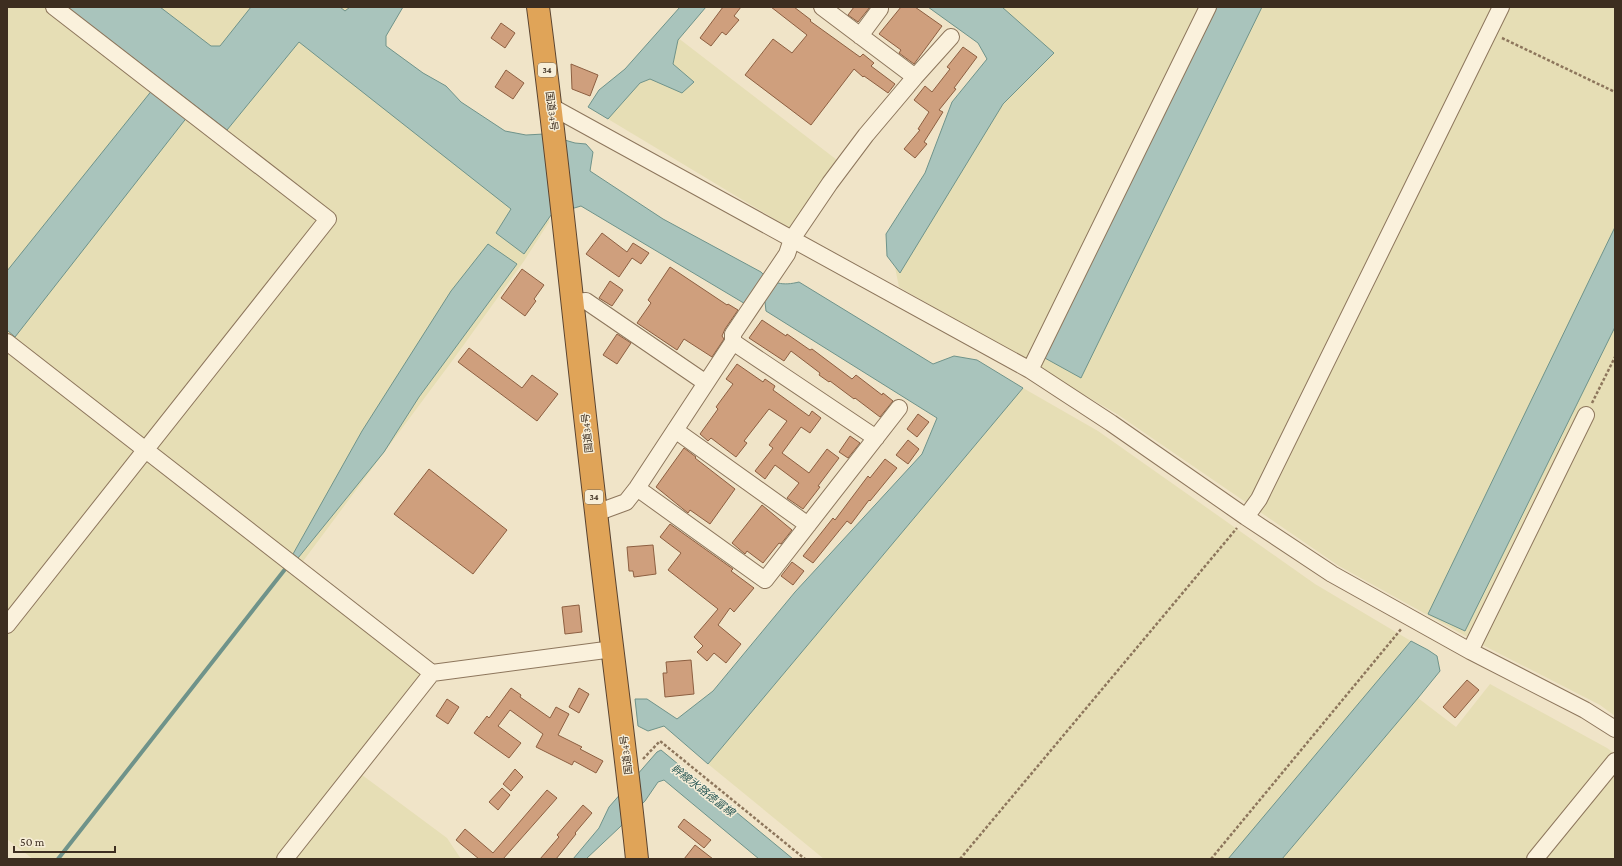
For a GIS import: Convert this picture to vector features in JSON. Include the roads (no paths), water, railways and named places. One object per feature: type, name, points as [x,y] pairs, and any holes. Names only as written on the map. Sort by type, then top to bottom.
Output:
[{"type":"highway","name":"国道34号","points":[[538,7],[552,107],[596,513],[614,649],[637,859]]},
{"type":"street","points":[[7,625],[328,219],[54,7]]},
{"type":"street","points":[[822,7],[915,77]]},
{"type":"street","points":[[1030,370],[1208,7]]},
{"type":"street","points":[[1246,517],[1263,491],[1501,7]]},
{"type":"street","points":[[860,36],[880,9]]},
{"type":"street","points":[[596,513],[626,502],[637,488],[733,342],[733,334],[787,254],[792,239],[853,153],[915,77],[951,37]]},
{"type":"street","points":[[552,107],[1030,370],[1111,423],[1246,517],[1332,574],[1470,651],[1584,710],[1615,730]]},
{"type":"street","points":[[573,302],[586,302],[706,383]]},
{"type":"street","points":[[7,342],[432,673]]},
{"type":"street","points":[[733,342],[876,438]]},
{"type":"street","points":[[637,488],[765,580],[899,408]]},
{"type":"street","points":[[1470,651],[1586,415]]},
{"type":"street","points":[[675,430],[808,525]]},
{"type":"street","points":[[285,859],[432,673],[614,649]]},
{"type":"street","points":[[1535,859],[1615,761]]},
{"type":"water","points":[[67,7],[160,7],[211,46],[220,46],[251,7],[340,7],[345,11],[350,7],[403,7],[386,36],[386,46],[423,73],[446,86],[461,102],[505,131],[526,135],[544,134],[575,143],[586,144],[593,152],[590,171],[663,219],[761,272],[769,279],[783,284],[799,282],[933,364],[954,356],[977,360],[1023,388],[708,764],[664,726],[648,731],[638,726],[635,699],[647,699],[677,719],[713,691],[795,592],[922,454],[937,418],[766,311],[765,302],[753,296],[747,305],[581,206],[551,215],[524,254],[496,233],[511,209],[299,42],[227,130]]},
{"type":"water","points":[[680,7],[706,7],[678,40],[673,64],[694,82],[682,93],[650,79],[640,83],[608,119],[588,107],[599,90],[625,69]]},
{"type":"water","points":[[928,7],[1002,7],[1054,53],[1003,104],[900,273],[887,256],[886,234],[925,173],[952,102],[987,59],[978,43]]},
{"type":"water","points":[[1217,7],[1262,7],[1081,378],[1043,357]]},
{"type":"water","points":[[153,89],[188,116],[15,337],[7,330],[7,271]]},
{"type":"water","points":[[1615,227],[1615,327],[1465,631],[1428,614]]},
{"type":"water","points":[[488,244],[517,264],[419,397],[384,452],[298,558],[293,554],[362,431],[451,291]]},
{"type":"water","points":[[1411,641],[1437,656],[1440,671],[1418,698],[1282,859],[1228,859]]},
{"type":"water","name":"幹線水路徳富線","points":[[661,750],[793,859],[759,859],[664,780],[658,782],[645,801],[586,859],[573,859],[599,828],[609,807],[657,752]]},
{"type":"waterway","points":[[58,859],[286,568]]}]
